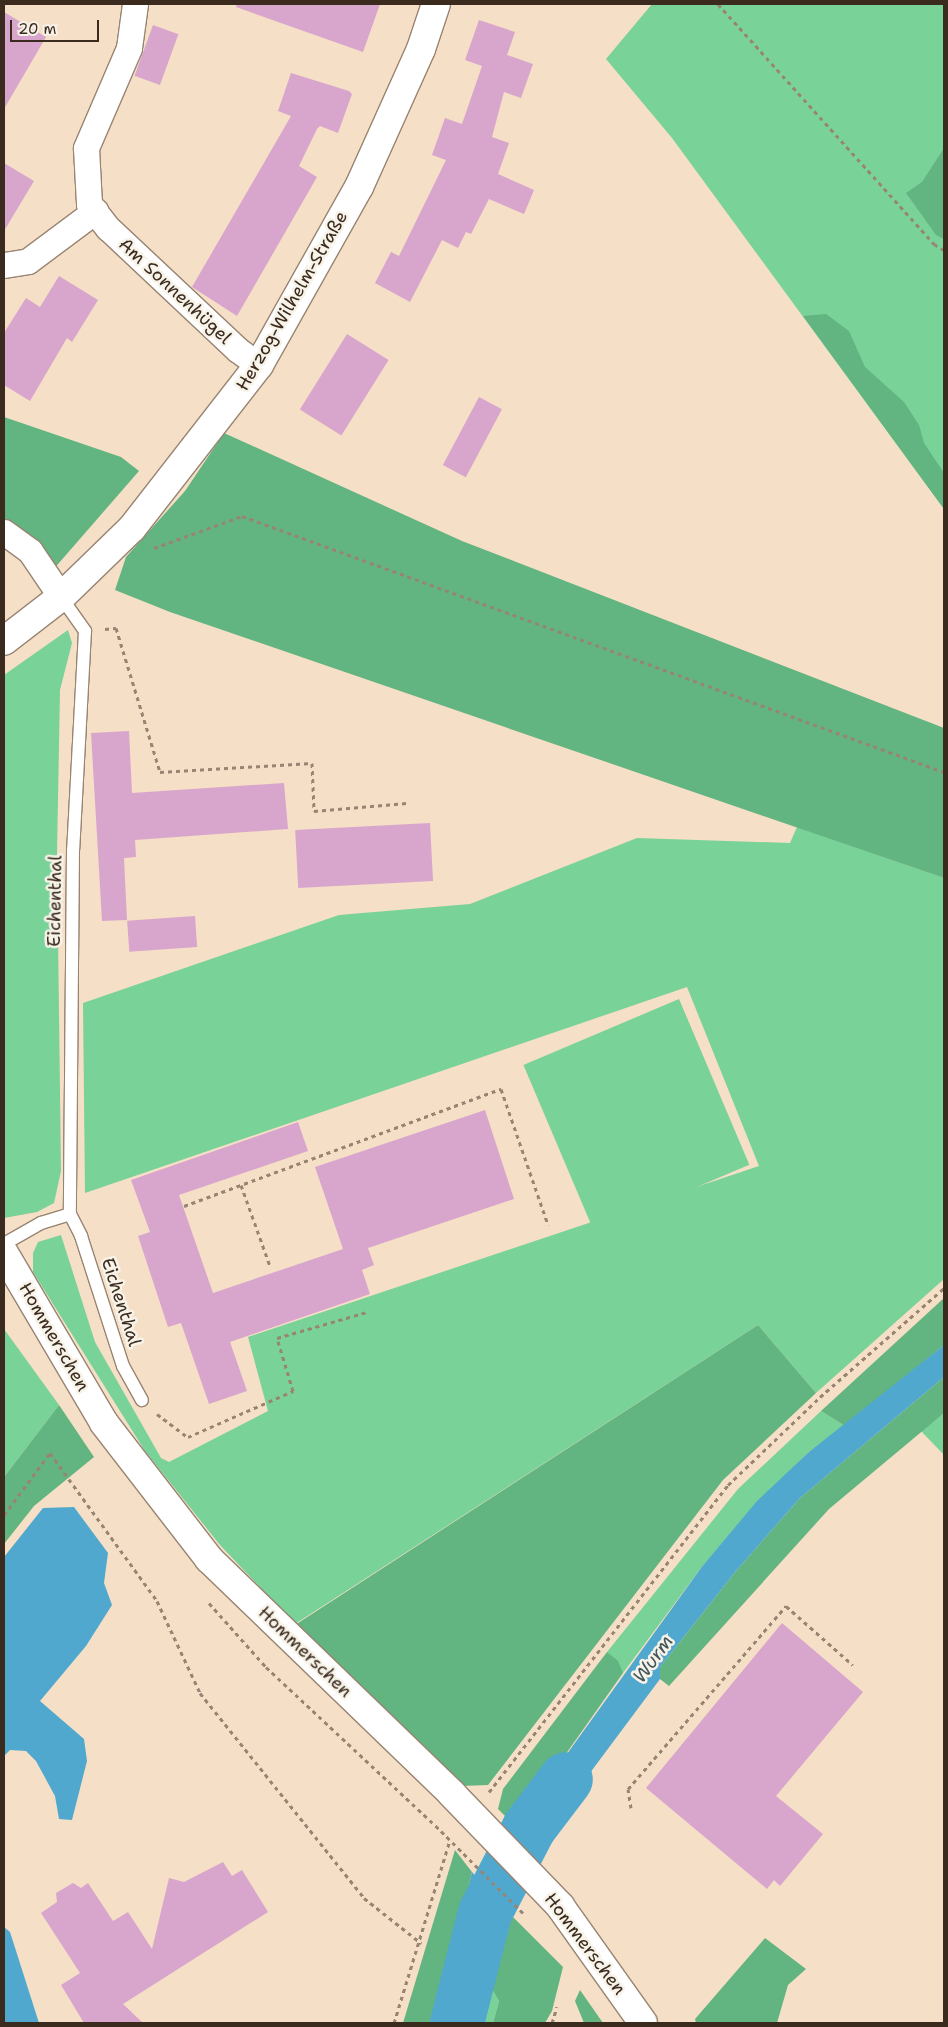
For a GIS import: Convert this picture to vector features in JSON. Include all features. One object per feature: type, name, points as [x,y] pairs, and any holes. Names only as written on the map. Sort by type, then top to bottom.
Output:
[{"type":"main road","name":"Herzog-Wilhelm-Straße","points":[[4,641],[61,597],[132,528],[259,364],[359,187],[421,49],[436,4]]},
{"type":"main road","name":"Hommerschen","points":[[4,1253],[104,1423],[209,1560],[471,1814],[560,1906],[643,2023]]},
{"type":"street","name":"Am Sonnenhügel","points":[[135,4],[129,48],[86,148],[89,204],[108,228],[231,344],[259,364]]},
{"type":"street","points":[[4,266],[28,261],[95,211]]},
{"type":"street","points":[[4,532],[30,551],[61,597]]},
{"type":"lane","points":[[61,597],[85,631]]},
{"type":"lane","name":"Eichenthal","points":[[85,631],[73,850],[70,1214],[81,1236],[123,1366],[142,1400]]},
{"type":"lane","points":[[4,1244],[40,1223],[70,1214]]},
{"type":"path","points":[[718,4],[934,244],[944,250]]},
{"type":"path","points":[[151,549],[242,516],[944,772]]},
{"type":"path","points":[[85,631],[116,628],[160,772],[312,763],[314,811],[407,803]]},
{"type":"path","points":[[184,1206],[500,1089],[548,1225]]},
{"type":"path","points":[[241,1185],[270,1266]]},
{"type":"path","points":[[394,2023],[421,1943],[450,1840],[728,1486],[820,1397],[944,1288]]},
{"type":"path","points":[[142,1400],[167,1424],[188,1437],[293,1391],[277,1338],[367,1312]]},
{"type":"path","points":[[4,1515],[50,1453],[157,1601],[200,1692],[364,1898],[421,1943]]},
{"type":"path","points":[[631,1808],[628,1789],[786,1606],[853,1665]]},
{"type":"path","points":[[450,1840],[529,1919]]},
{"type":"path","points":[[552,2023],[557,2007]]},
{"type":"green space","points":[[652,4],[944,4],[944,509],[672,138],[606,59]]},
{"type":"green space","points":[[944,148],[944,239],[936,235],[906,193],[922,182]]},
{"type":"green space","points":[[826,314],[849,331],[865,367],[904,402],[919,425],[924,443],[944,473],[944,509],[803,316]]},
{"type":"green space","points":[[4,417],[121,457],[139,471],[52,571],[4,525]]},
{"type":"green space","points":[[224,433],[462,541],[944,728],[944,878],[170,612],[115,590],[126,557],[185,491]]},
{"type":"green space","points":[[68,630],[72,643],[60,690],[57,854],[61,1171],[54,1203],[37,1212],[4,1218],[4,675]]},
{"type":"green space","points":[[797,827],[944,878],[944,1279],[816,1393],[758,1325],[295,1624],[220,1545],[145,1451],[33,1272],[33,1253],[38,1242],[61,1235],[95,1342],[161,1458],[169,1462],[268,1411],[248,1337],[759,1166],[687,987],[85,1193],[83,1003],[339,915],[470,904],[637,838],[790,843]]},
{"type":"green space","points":[[679,999],[749,1165],[594,1231],[523,1065]]},
{"type":"green space","points":[[944,1298],[944,1345],[845,1426],[821,1411]]},
{"type":"green space","points":[[758,1325],[816,1393],[723,1480],[488,1785],[461,1786],[295,1625]]},
{"type":"green space","points":[[4,1329],[59,1405],[4,1477]]},
{"type":"green space","points":[[944,1377],[944,1413],[829,1509],[669,1686],[660,1679],[660,1667],[736,1571],[800,1498]]},
{"type":"green space","points":[[59,1405],[94,1457],[34,1506],[4,1544],[4,1477]]},
{"type":"green space","points":[[821,1411],[845,1426],[809,1452],[701,1568],[623,1673],[607,1652],[738,1489]]},
{"type":"green space","points":[[944,1413],[944,1455],[921,1431]]},
{"type":"green space","points":[[607,1652],[618,1661],[623,1673],[515,1826],[498,1809],[503,1789]]},
{"type":"green space","points":[[455,1850],[472,1872],[454,1950],[430,2023],[403,2023]]},
{"type":"green space","points":[[501,1905],[563,1967],[552,2011],[545,2023],[493,2023],[499,2001],[486,1979]]},
{"type":"green space","points":[[765,1938],[806,1969],[788,1985],[777,2023],[696,2023],[695,2019]]},
{"type":"green space","points":[[486,1979],[499,2001],[493,2023],[473,2023]]},
{"type":"green space","points":[[580,1990],[603,2023],[584,2023],[575,2001]]},
{"type":"water","points":[[944,1345],[944,1377],[800,1498],[736,1571],[660,1667],[660,1679],[531,1852],[515,1826],[701,1568],[757,1501],[809,1452]]},
{"type":"water","points":[[74,1507],[108,1553],[104,1583],[112,1605],[86,1646],[40,1701],[84,1739],[87,1761],[72,1820],[59,1819],[55,1796],[36,1761],[26,1751],[10,1750],[4,1756],[4,1557],[43,1508]]},
{"type":"water","points":[[472,1872],[501,1905],[486,1979],[473,2023],[430,2023],[454,1950]]},
{"type":"water","points":[[4,1927],[10,1932],[39,2023],[4,2023]]},
{"type":"building","points":[[237,4],[380,4],[363,52],[236,7]]},
{"type":"building","points":[[4,12],[46,37],[4,109]]},
{"type":"building","points":[[479,20],[515,32],[507,55],[533,64],[521,98],[504,92],[492,137],[509,143],[498,174],[534,190],[524,214],[489,199],[471,234],[466,232],[458,248],[442,240],[410,302],[375,283],[391,252],[399,256],[446,160],[432,155],[445,118],[462,124],[482,66],[465,60]]},
{"type":"building","points":[[153,25],[178,34],[160,85],[135,76]]},
{"type":"building","points":[[291,73],[349,91],[352,94],[338,133],[320,126],[317,129],[299,166],[317,177],[237,316],[192,287],[291,116],[278,111]]},
{"type":"building","points":[[4,163],[34,181],[4,231]]},
{"type":"building","points":[[59,276],[98,300],[72,342],[67,338],[30,401],[4,385],[4,333],[26,298],[40,307]]},
{"type":"building","points":[[347,334],[389,360],[341,435],[300,409]]},
{"type":"building","points":[[479,397],[502,409],[466,477],[443,465]]},
{"type":"building","points":[[129,731],[132,793],[284,783],[288,829],[135,840],[136,857],[124,858],[127,920],[102,921],[91,733]]},
{"type":"building","points":[[430,823],[433,881],[298,888],[295,830]]},
{"type":"building","points":[[195,916],[197,947],[129,952],[127,921]]},
{"type":"building","points":[[485,1110],[514,1199],[368,1248],[374,1265],[362,1270],[370,1294],[230,1342],[247,1391],[209,1404],[181,1323],[168,1327],[138,1236],[150,1232],[131,1180],[298,1122],[308,1151],[179,1195],[213,1293],[343,1249],[315,1167]]},
{"type":"building","points":[[782,1623],[863,1692],[776,1796],[823,1834],[780,1886],[774,1880],[767,1889],[646,1788]]},
{"type":"building","points":[[223,1862],[232,1876],[242,1870],[268,1912],[123,2004],[143,2023],[84,2023],[61,1985],[80,1973],[41,1913],[57,1902],[56,1893],[73,1883],[81,1888],[88,1883],[113,1921],[128,1912],[152,1949],[169,1878],[184,1882]]},
{"type":"waterway","name":"Wurm","points":[[457,2023],[485,1913],[529,1828],[566,1779]]}]
